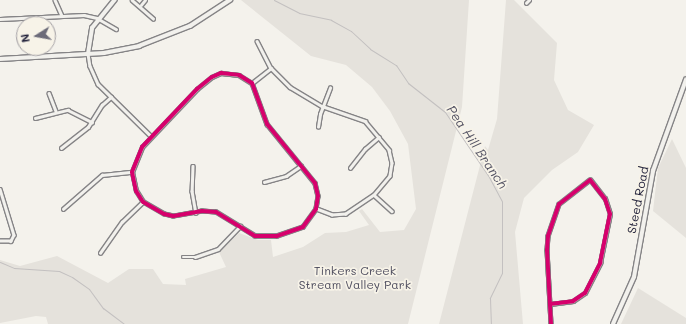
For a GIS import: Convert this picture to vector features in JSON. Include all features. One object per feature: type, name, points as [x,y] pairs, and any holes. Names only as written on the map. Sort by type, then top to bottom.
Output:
[{"type":"street","points":[[55,0],[62,16]]},
{"type":"street","points":[[115,0],[98,18],[90,34],[88,54],[95,79],[111,97],[151,136]]},
{"type":"street","points":[[132,0],[141,5],[153,18]]},
{"type":"street","points":[[141,5],[145,0]]},
{"type":"street","points":[[0,59],[88,54],[127,50],[162,39],[198,22],[230,0]]},
{"type":"street","points":[[526,3],[530,0]]},
{"type":"street","points":[[0,19],[84,15],[98,18],[116,29]]},
{"type":"street","points":[[257,41],[271,68],[294,91],[322,106],[362,119],[390,150],[392,167],[386,183],[374,194],[346,214],[332,215],[316,209]]},
{"type":"street","points":[[252,83],[271,68]]},
{"type":"street","points":[[231,73],[252,83],[267,124],[302,166],[316,187],[316,209],[302,227],[277,236],[255,236],[222,214],[207,211],[168,215],[143,202],[135,188],[132,172],[139,151],[151,136],[212,77],[231,73]]},
{"type":"street","name":"Steed Road","points":[[613,324],[634,278],[653,171],[686,80]]},
{"type":"street","points":[[318,127],[322,106],[330,88]]},
{"type":"street","points":[[50,94],[56,111]]},
{"type":"street","points":[[61,148],[92,122],[102,105],[111,97]]},
{"type":"street","points":[[35,118],[56,111],[72,110],[92,122]]},
{"type":"street","points":[[350,168],[365,149],[379,137]]},
{"type":"street","points":[[193,166],[192,191],[196,213]]},
{"type":"street","points":[[264,182],[286,176],[302,166]]},
{"type":"street","points":[[63,209],[102,175],[132,172]]},
{"type":"street","points":[[550,304],[573,301],[585,293],[600,263],[610,214],[606,199],[590,180],[566,198],[556,210],[547,243],[550,304],[551,324]]},
{"type":"street","points":[[0,188],[14,235],[11,241],[0,241]]},
{"type":"street","points":[[374,194],[392,212]]},
{"type":"street","points":[[100,253],[122,222],[143,202]]},
{"type":"street","points":[[183,257],[195,257],[218,249],[240,226]]},
{"type":"shaded area","points":[[241,0],[469,0],[462,107],[408,324],[48,324],[46,317],[36,316],[0,323],[0,260],[20,266],[57,256],[108,283],[129,269],[153,269],[163,284],[186,285],[185,279],[226,267],[219,252],[239,233],[258,240],[271,240],[273,257],[303,247],[325,233],[346,232],[369,225],[359,211],[362,209],[380,232],[404,230],[416,209],[408,144],[390,111],[372,87],[346,65],[311,56]]},
{"type":"shaded area","points":[[506,0],[514,0],[557,43],[554,80],[568,110],[594,125],[578,152],[552,170],[524,198],[515,232],[523,324],[439,324],[485,146],[488,150],[497,119]]},
{"type":"shaded area","points":[[672,139],[686,168],[686,238],[653,211],[658,168]]},
{"type":"shaded area","points":[[638,288],[686,318],[686,324],[621,324]]},
{"type":"waterway","name":"Pea Hill Branch","points":[[274,0],[299,13],[331,20],[351,31],[370,49],[396,65],[408,83],[445,112],[489,177],[502,201],[502,273],[490,298],[491,324]]},
{"type":"waterway","points":[[0,262],[14,268],[59,271],[72,277],[89,289],[103,308],[124,324]]},
{"type":"cycle path","points":[[221,73],[239,75],[252,83],[267,124],[315,183],[318,196],[316,209],[303,227],[277,236],[255,236],[216,212],[202,211],[173,216],[164,214],[143,202],[136,191],[132,172],[142,147],[197,89],[212,77],[221,73]]},
{"type":"cycle path","points":[[550,304],[573,301],[585,293],[600,263],[610,214],[605,199],[590,180],[559,204],[548,236],[547,250],[551,324]]},
{"type":"park label","name":"Tinkers Creek Stream Valley Park","points":[[355,278]]}]
